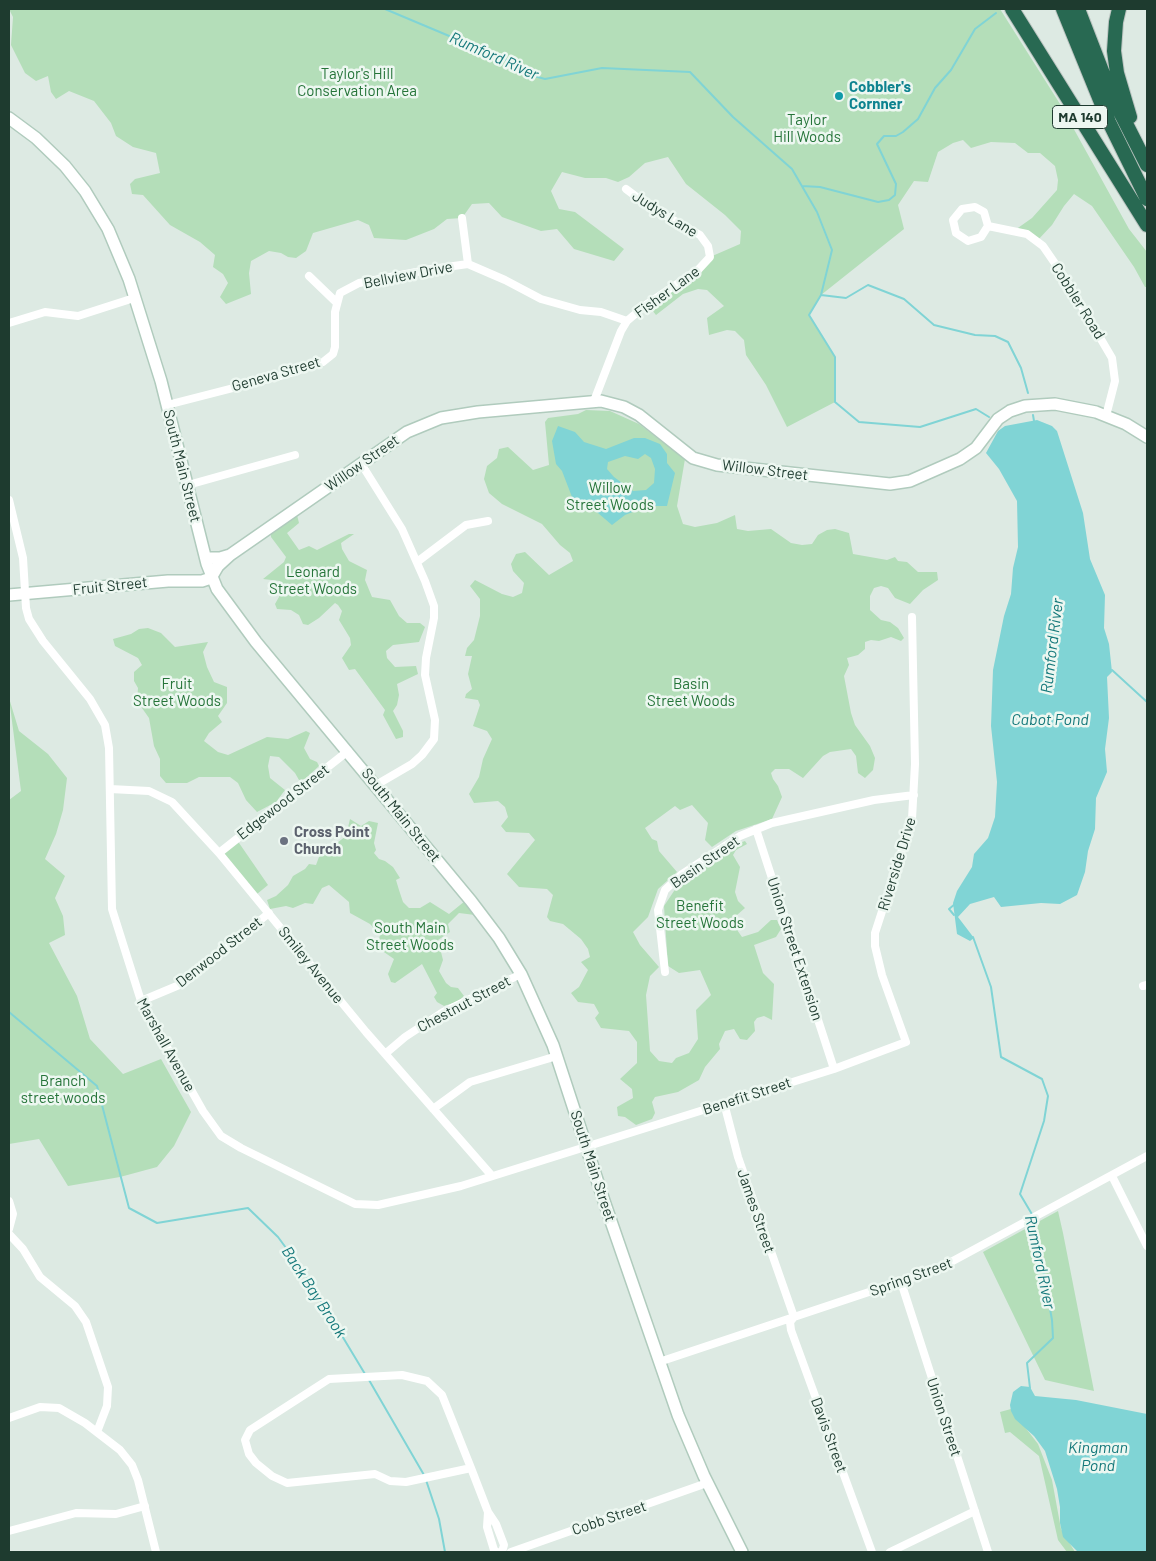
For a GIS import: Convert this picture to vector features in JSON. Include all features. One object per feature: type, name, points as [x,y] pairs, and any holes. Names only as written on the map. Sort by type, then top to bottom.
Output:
[{"type":"highway","name":"MA 140","points":[[1012,9],[1147,225]]},
{"type":"highway","points":[[1063,9],[1109,122],[1147,198]]},
{"type":"highway","name":"MA 140","points":[[1078,9],[1111,94],[1147,165]]},
{"type":"highway","points":[[1119,9],[1114,51],[1117,73],[1147,165]]},
{"type":"main road","name":"South Main Street","points":[[9,118],[52,153],[85,190],[108,229],[134,298],[167,405],[211,578],[241,623],[477,908],[499,938],[521,974],[557,1056],[588,1147],[604,1202],[659,1362],[707,1483],[742,1552]]},
{"type":"main road","name":"Willow Street","points":[[230,555],[407,432],[441,418],[594,401],[624,407],[639,415],[694,458],[717,465],[890,484],[910,482],[960,459],[976,448],[998,419],[1017,408],[1043,404],[1061,405],[1106,416],[1132,427],[1147,437]]},
{"type":"main road","points":[[206,558],[220,558],[230,555]]},
{"type":"main road","points":[[211,578],[218,566],[230,555]]},
{"type":"main road","name":"Fruit Street","points":[[9,595],[168,580],[202,582],[211,578]]},
{"type":"street","name":"Judys Lane","points":[[626,189],[650,207],[700,235],[706,241],[710,251],[710,257],[705,264]]},
{"type":"street","points":[[975,207],[984,212],[988,226],[981,238],[968,241],[956,233],[954,220],[962,209],[975,207]]},
{"type":"street","points":[[462,218],[468,264]]},
{"type":"street","name":"Cobbler Road","points":[[988,226],[1028,234],[1043,246],[1104,342],[1112,358],[1115,381],[1106,416]]},
{"type":"street","name":"Bellview Drive","points":[[336,302],[340,293],[359,284],[468,264],[548,302],[601,312],[628,321]]},
{"type":"street","name":"Fisher Lane","points":[[594,401],[621,331],[628,321],[647,304],[705,264]]},
{"type":"street","points":[[310,276],[336,302]]},
{"type":"street","points":[[9,323],[45,312],[68,316],[82,315],[134,298]]},
{"type":"street","name":"Geneva Street","points":[[167,405],[284,375],[328,358],[335,347],[336,302]]},
{"type":"street","points":[[188,485],[295,455]]},
{"type":"street","points":[[362,465],[402,529],[434,606],[434,618],[426,658],[425,675],[435,720],[434,739],[422,756],[376,785]]},
{"type":"street","name":"Marshall Avenue","points":[[9,500],[22,558],[26,608],[34,629],[99,712],[108,737],[112,909],[141,1001],[203,1111],[221,1136],[342,1200],[355,1204],[378,1204],[461,1186],[588,1147]]},
{"type":"street","points":[[417,562],[466,525],[488,521]]},
{"type":"street","name":"Riverside Drive","points":[[905,1044],[906,1042],[882,975],[875,946],[878,924],[912,819],[914,795],[912,617]]},
{"type":"street","name":"Edgewood Street","points":[[219,853],[348,751]]},
{"type":"street","name":"Smiley Avenue","points":[[110,789],[149,791],[172,802],[219,853],[385,1054],[492,1176]]},
{"type":"street","name":"Basin Street","points":[[665,972],[658,910],[665,890],[682,874],[725,844],[756,830],[820,812],[874,800],[914,795]]},
{"type":"street","name":"Union Street Extension","points":[[756,830],[834,1069]]},
{"type":"street","name":"Denwood Street","points":[[141,1001],[184,983],[269,913]]},
{"type":"street","name":"Chestnut Street","points":[[385,1054],[405,1037],[443,1012],[521,974]]},
{"type":"street","name":"Benefit Street","points":[[588,1147],[834,1069],[905,1044]]},
{"type":"street","points":[[433,1109],[470,1082],[557,1056]]},
{"type":"street","name":"James Street","points":[[724,1103],[738,1158],[794,1317]]},
{"type":"street","name":"Spring Street","points":[[659,1362],[901,1282],[962,1258],[1147,1156]]},
{"type":"street","points":[[1112,1176],[1147,1246]]},
{"type":"street","points":[[9,1201],[14,1214],[9,1229]]},
{"type":"street","points":[[9,1234],[23,1249],[40,1277],[75,1306],[86,1322],[108,1387],[108,1406],[97,1432]]},
{"type":"street","name":"Union Street","points":[[901,1282],[988,1552]]},
{"type":"street","name":"Davis Street","points":[[794,1317],[790,1322],[791,1330],[872,1552]]},
{"type":"street","points":[[472,1468],[397,1482],[375,1474],[282,1482],[256,1463],[249,1454],[245,1440],[250,1430],[272,1414],[329,1380],[361,1377],[415,1377],[427,1381],[435,1387],[447,1405],[472,1468],[488,1512],[496,1524],[504,1545],[502,1552]]},
{"type":"street","points":[[9,1418],[36,1408],[55,1407],[72,1414],[120,1450],[132,1465],[138,1480],[156,1552]]},
{"type":"street","name":"Cobb Street","points":[[511,1552],[707,1483]]},
{"type":"street","points":[[9,1531],[76,1513],[116,1514],[145,1506]]},
{"type":"street","points":[[890,1552],[975,1511]]},
{"type":"street","points":[[488,1512],[487,1527],[494,1550],[497,1552]]},
{"type":"green space","name":"Taylor Hill Woods","points":[[9,9],[1000,9],[1060,104],[1129,229],[1147,252],[1147,287],[1145,287],[1134,267],[1092,206],[1074,194],[1052,225],[1037,241],[1015,230],[1032,218],[1057,190],[1058,180],[1055,166],[1040,153],[1028,153],[1015,143],[991,142],[971,148],[963,140],[953,143],[938,152],[928,182],[914,181],[898,205],[904,229],[821,295],[809,315],[835,357],[835,402],[787,427],[766,385],[746,355],[744,340],[735,331],[727,330],[709,335],[707,318],[724,306],[707,290],[698,289],[683,294],[656,315],[647,304],[710,257],[740,244],[741,231],[725,215],[686,184],[668,157],[645,163],[629,177],[618,182],[606,178],[585,178],[562,172],[551,191],[559,209],[575,212],[624,249],[614,261],[574,249],[557,229],[541,231],[502,217],[489,203],[472,204],[462,218],[447,219],[434,229],[406,240],[374,238],[369,225],[358,220],[313,233],[306,251],[296,258],[269,251],[251,261],[249,273],[251,294],[226,304],[220,297],[228,283],[223,274],[213,267],[215,255],[200,242],[170,225],[143,195],[132,194],[130,184],[135,179],[160,173],[156,153],[133,147],[116,136],[111,123],[94,101],[69,91],[56,99],[51,92],[48,76],[36,81],[25,73],[11,45],[13,17]]},
{"type":"green space","name":"Basin Street Woods","points":[[586,410],[610,411],[639,424],[685,459],[677,506],[683,524],[695,527],[717,523],[735,515],[737,529],[748,531],[771,529],[791,543],[802,545],[812,544],[818,535],[827,530],[835,529],[849,533],[853,554],[887,560],[895,557],[898,561],[907,562],[918,572],[937,572],[938,580],[923,590],[910,604],[895,598],[888,588],[881,586],[874,588],[870,596],[870,610],[881,620],[890,622],[898,628],[904,638],[901,641],[891,637],[879,641],[871,640],[865,642],[865,649],[858,655],[847,658],[849,665],[844,676],[851,713],[855,725],[870,746],[875,758],[873,770],[865,778],[858,773],[856,756],[851,749],[830,752],[823,756],[803,778],[789,769],[775,769],[771,773],[782,797],[772,819],[736,831],[712,847],[705,840],[708,823],[692,805],[680,810],[675,806],[645,828],[652,839],[657,841],[659,851],[677,872],[658,889],[648,917],[633,932],[640,945],[659,967],[650,976],[646,995],[650,1051],[659,1061],[672,1063],[676,1058],[689,1053],[698,1039],[696,1010],[711,995],[700,970],[679,973],[668,966],[664,906],[680,882],[731,846],[745,841],[747,844],[736,850],[733,855],[740,867],[735,892],[738,901],[745,908],[737,915],[735,927],[742,937],[758,932],[771,920],[777,920],[781,929],[776,937],[754,945],[763,973],[774,984],[772,1020],[764,1016],[757,1018],[754,1022],[755,1031],[747,1040],[740,1039],[734,1029],[725,1031],[719,1044],[720,1049],[705,1067],[699,1080],[678,1092],[655,1097],[652,1102],[655,1113],[652,1119],[636,1125],[625,1117],[618,1116],[617,1107],[633,1098],[632,1089],[620,1079],[637,1063],[637,1042],[629,1031],[601,1028],[595,1018],[599,1013],[594,1004],[578,1002],[571,993],[579,987],[588,970],[581,962],[590,957],[588,949],[581,939],[563,924],[550,921],[547,917],[553,895],[547,889],[519,887],[507,874],[535,840],[529,833],[506,832],[501,826],[508,817],[505,807],[498,801],[474,803],[469,794],[479,777],[483,759],[492,739],[487,731],[473,726],[480,705],[478,700],[465,698],[466,694],[472,689],[468,674],[472,656],[465,656],[467,648],[474,640],[480,616],[480,599],[470,586],[475,580],[502,594],[513,597],[522,593],[524,583],[513,571],[511,564],[516,554],[525,552],[549,575],[573,561],[570,553],[560,545],[542,524],[502,504],[489,493],[484,479],[487,466],[497,458],[499,449],[508,447],[533,470],[549,465],[545,422],[548,418],[578,414]]},
{"type":"green space","name":"Leonard Street Woods","points":[[297,515],[299,523],[287,533],[299,550],[309,546],[317,550],[349,534],[354,534],[341,543],[342,549],[349,561],[367,570],[365,580],[372,597],[390,600],[399,616],[407,623],[420,623],[425,627],[419,642],[393,645],[386,651],[387,658],[395,667],[416,666],[418,674],[397,684],[399,695],[397,705],[393,711],[403,731],[403,737],[396,739],[383,715],[385,710],[355,669],[349,670],[342,658],[351,645],[350,638],[339,620],[342,611],[338,605],[335,603],[319,618],[308,625],[303,624],[299,615],[291,610],[277,609],[275,604],[279,597],[280,581],[263,579],[284,562],[286,557],[271,537],[271,533]]},
{"type":"green space","name":"Fruit Street Woods","points":[[148,628],[161,633],[175,647],[208,642],[203,652],[207,667],[214,682],[227,687],[227,703],[218,716],[222,722],[209,733],[204,741],[218,752],[228,755],[267,737],[288,739],[306,731],[310,733],[304,748],[310,759],[317,762],[319,766],[305,779],[299,780],[295,773],[279,757],[270,756],[268,766],[270,778],[285,790],[276,802],[257,812],[246,800],[238,783],[230,777],[199,777],[187,783],[166,783],[160,776],[160,759],[154,746],[149,718],[137,701],[138,688],[134,681],[134,672],[142,665],[138,658],[115,646],[113,639],[131,634],[139,629]]},
{"type":"green space","name":"Branch street woods","points":[[9,698],[19,731],[48,754],[67,778],[63,810],[56,834],[45,859],[65,876],[55,898],[63,916],[65,935],[49,943],[77,996],[90,1039],[123,1074],[161,1059],[191,1112],[174,1146],[157,1167],[120,1177],[68,1186],[39,1139],[9,1144],[9,800],[21,791]]},
{"type":"green space","name":"South Main Street Woods","points":[[350,819],[361,826],[369,821],[378,823],[374,843],[376,850],[374,853],[379,859],[393,867],[400,878],[396,880],[399,890],[403,902],[409,908],[420,908],[430,902],[449,914],[465,901],[475,915],[459,913],[448,924],[450,932],[438,940],[443,960],[439,971],[446,983],[451,987],[458,988],[464,996],[457,1002],[444,1006],[437,1002],[434,997],[437,993],[422,964],[395,983],[391,982],[388,974],[394,959],[381,950],[378,944],[380,935],[370,924],[350,913],[349,902],[329,885],[322,888],[313,904],[305,903],[293,908],[286,906],[270,909],[267,900],[276,896],[288,885],[293,876],[305,869],[309,864],[316,865],[319,857],[346,836]]},
{"type":"green space","points":[[237,840],[268,885],[257,894],[224,856],[224,852]]},
{"type":"green space","points":[[1058,1211],[1094,1391],[1045,1380],[983,1252]]},
{"type":"green space","name":"Kingman Pond","points":[[1011,1409],[1038,1444],[1052,1480],[1061,1529],[1075,1552],[1067,1552],[1058,1540],[1039,1456],[1010,1432],[1005,1433],[1000,1412]]},
{"type":"water","name":"Cabot Pond","points":[[1037,420],[1052,426],[1057,431],[1083,513],[1090,559],[1105,595],[1104,628],[1109,644],[1112,672],[1107,677],[1109,718],[1105,749],[1107,772],[1096,798],[1095,829],[1088,851],[1085,872],[1077,895],[1060,904],[1041,903],[1001,907],[994,897],[970,904],[958,917],[974,938],[970,941],[957,934],[953,903],[957,891],[972,867],[974,854],[988,838],[995,817],[997,782],[991,726],[993,670],[1004,616],[1011,594],[1013,568],[1018,547],[1017,501],[999,469],[986,453],[998,431],[1005,426]]},
{"type":"water","points":[[558,426],[575,432],[584,442],[606,449],[634,438],[645,438],[660,444],[667,454],[667,463],[675,473],[667,506],[648,506],[625,515],[612,525],[598,513],[577,502],[572,497],[562,471],[556,464],[552,441]],"holes":[[[645,454],[651,458],[655,469],[654,483],[646,490],[633,491],[614,477],[607,469],[608,462],[625,456],[638,459]]]},
{"type":"water","name":"Kingman Pond","points":[[1021,1386],[1030,1387],[1035,1396],[1076,1400],[1147,1414],[1147,1552],[1078,1552],[1063,1537],[1057,1489],[1045,1451],[1034,1436],[1015,1419],[1011,1411],[1010,1405],[1013,1392]]},
{"type":"waterway","name":"Rumford River","points":[[385,9],[511,62],[523,73],[545,79],[602,68],[690,72],[733,117],[792,169],[817,212],[832,250],[821,295],[809,315],[835,357],[835,402],[859,422],[920,427],[976,409],[989,417]]},
{"type":"waterway","points":[[802,186],[820,187],[878,202],[889,200],[895,195],[896,184],[877,144],[884,136],[896,136],[903,132],[918,119],[935,88],[951,70],[975,29],[996,13]]},
{"type":"waterway","name":"Rumford River","points":[[821,295],[846,298],[868,285],[904,299],[934,325],[975,335],[995,336],[1008,342],[1021,368],[1028,393]]},
{"type":"waterway","name":"Rumford River","points":[[1033,415],[1034,421]]},
{"type":"waterway","points":[[1112,670],[1147,702]]},
{"type":"waterway","name":"Rumford River","points":[[954,915],[949,909],[955,904]]},
{"type":"waterway","name":"Rumford River","points":[[973,937],[991,987],[1001,1057],[1042,1079],[1048,1096],[1044,1121],[1020,1194],[1033,1216]]},
{"type":"waterway","name":"Back Bay Brook","points":[[9,1012],[97,1086],[129,1208],[157,1223],[248,1208],[278,1237],[303,1271],[365,1374]]},
{"type":"waterway","name":"Rumford River","points":[[1030,1388],[1027,1363],[1053,1338],[1052,1320],[1034,1220]]},
{"type":"waterway","name":"Back Bay Brook","points":[[369,1380],[424,1475]]},
{"type":"waterway","name":"Back Bay Brook","points":[[426,1480],[439,1519],[445,1552]]},
{"type":"place","name":"Cobbler's Cornner","points":[[839,96]]},
{"type":"place","name":"Cross Point Church","points":[[284,841]]},
{"type":"park label","name":"Taylor's Hill Conservation Area","points":[[357,82]]},
{"type":"park label","name":"Willow Street Woods","points":[[610,496]]},
{"type":"park label","name":"Benefit Street Woods","points":[[700,914]]}]
